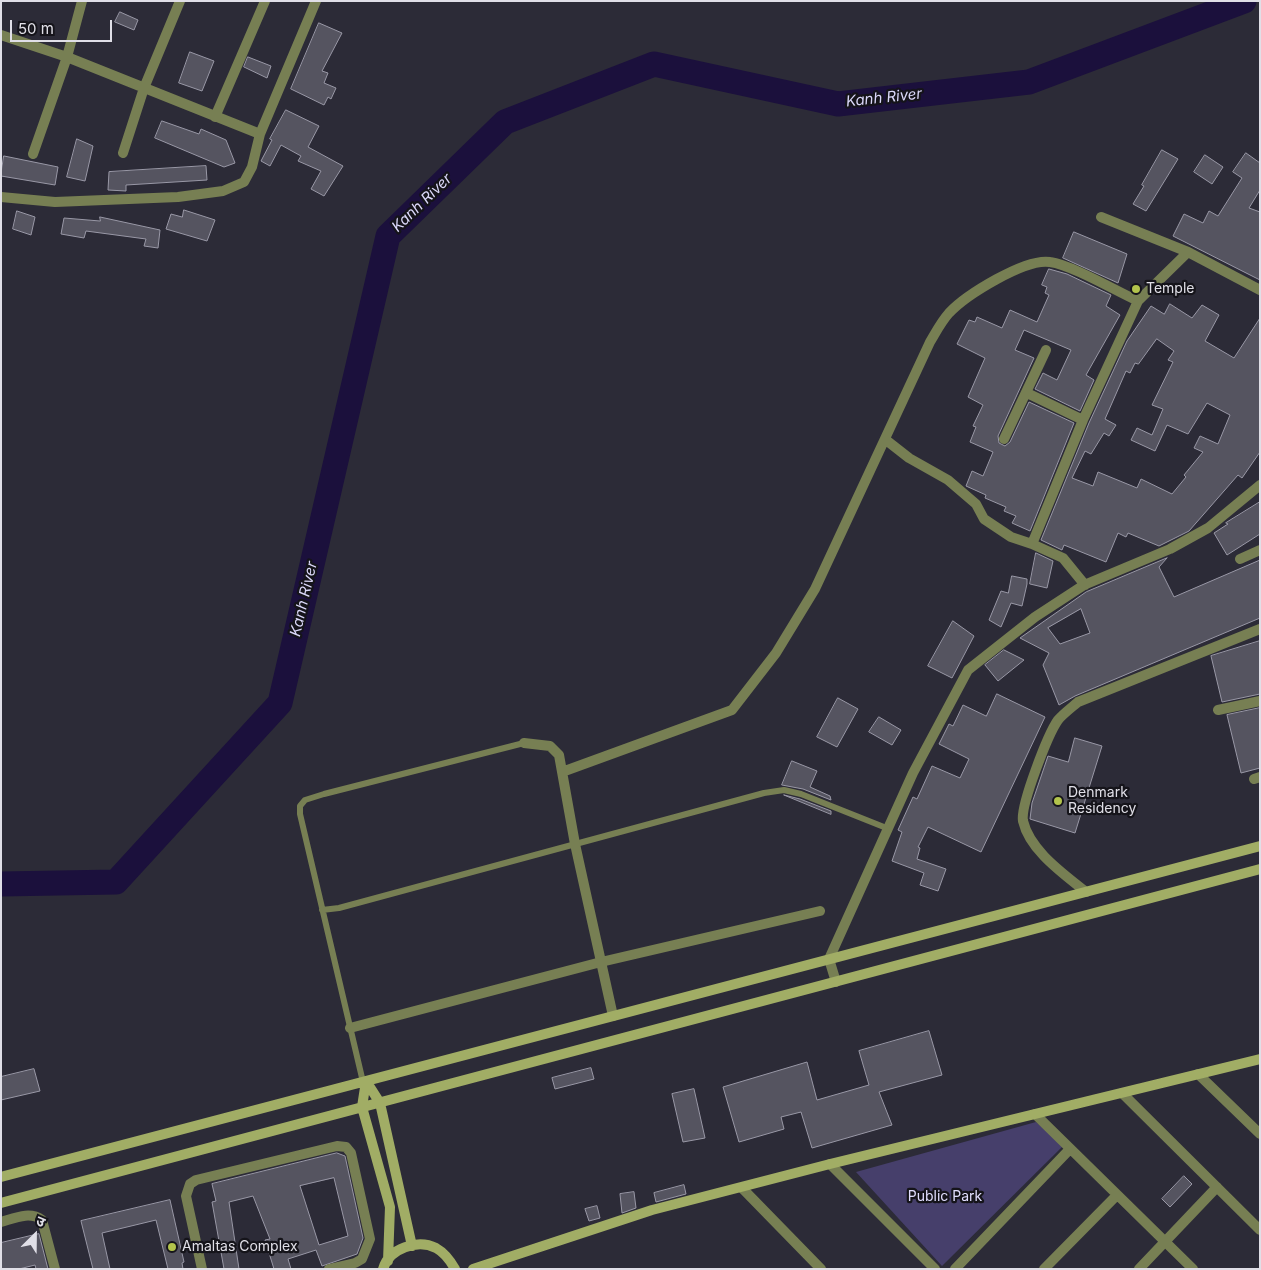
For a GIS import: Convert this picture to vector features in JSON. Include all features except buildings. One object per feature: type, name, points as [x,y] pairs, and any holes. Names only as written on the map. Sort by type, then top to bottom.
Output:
[{"type":"street","points":[[33,154],[67,57],[82,1]]},
{"type":"street","points":[[123,153],[144,88],[180,1]]},
{"type":"street","points":[[215,117],[265,1]]},
{"type":"street","points":[[1,197],[55,202],[100,202],[178,197],[223,191],[244,182],[252,167],[260,134],[316,1]]},
{"type":"street","points":[[1,35],[67,57],[260,134]]},
{"type":"street","points":[[1101,217],[1188,252],[1260,290]]},
{"type":"street","points":[[1032,544],[1083,420],[1138,301],[1188,252]]},
{"type":"street","points":[[562,772],[732,710],[776,653],[815,589],[940,325],[950,312],[984,286],[1016,269],[1049,262],[1101,283],[1138,301]]},
{"type":"street","points":[[1004,439],[1046,350]]},
{"type":"street","points":[[1027,393],[1083,420]]},
{"type":"street","points":[[886,440],[909,458],[948,480],[976,504],[984,519],[1011,537],[1063,558],[1085,585]]},
{"type":"street","points":[[836,982],[830,959],[913,773],[968,670],[1035,617],[1085,585],[1170,549],[1208,528],[1260,485]]},
{"type":"street","points":[[1240,560],[1260,550]]},
{"type":"street","points":[[1086,892],[1054,866],[1032,840],[1023,820],[1026,799],[1049,738],[1058,720],[1078,702],[1115,685],[1191,658],[1260,629]]},
{"type":"street","points":[[1218,710],[1260,701]]},
{"type":"street","points":[[524,743],[550,746],[559,755],[575,844],[613,1016]]},
{"type":"street","points":[[1,1177],[1260,846]]},
{"type":"street","points":[[1,1203],[1260,869]]},
{"type":"street","points":[[350,1028],[601,962],[820,912]]},
{"type":"street","points":[[474,1269],[652,1210],[830,1164],[1260,1059]]},
{"type":"street","points":[[1198,1074],[1260,1134]]},
{"type":"street","points":[[365,1081],[380,1103],[412,1246]]},
{"type":"street","points":[[365,1081],[362,1107],[390,1207],[386,1265]]},
{"type":"street","points":[[1122,1093],[1260,1230]]},
{"type":"street","points":[[1035,1114],[1194,1269]]},
{"type":"street","points":[[202,1269],[186,1196],[190,1184],[196,1180],[337,1146],[346,1147],[351,1153],[370,1239],[362,1259],[355,1263],[329,1269]]},
{"type":"street","points":[[955,1269],[1070,1149]]},
{"type":"street","points":[[830,1164],[935,1269]]},
{"type":"street","points":[[1139,1269],[1217,1187]]},
{"type":"street","points":[[742,1188],[821,1269]]},
{"type":"street","points":[[1044,1269],[1117,1194]]},
{"type":"street","points":[[1,1222],[26,1215],[32,1215],[42,1220],[55,1269]]},
{"type":"street","points":[[386,1265],[393,1254],[422,1244],[436,1248],[449,1258],[455,1269]]},
{"type":"lane","points":[[365,1081],[350,1028],[322,910],[300,814],[300,806],[305,800],[524,743]]},
{"type":"lane","points":[[322,910],[339,908],[784,790],[801,794],[888,829]]},
{"type":"green space","name":"Public Park","points":[[1036,1122],[1064,1145],[942,1266],[856,1172]]},
{"type":"waterway","name":"Kanh River","points":[[1,884],[116,882],[280,703],[388,236],[505,122],[654,64],[838,104],[1029,82],[1244,1]]},
{"type":"place","name":"Temple","points":[[1136,289]]},
{"type":"place","name":"Denmark Residency","points":[[1058,801]]},
{"type":"place","name":"Amaltas Complex","points":[[172,1247]]}]
